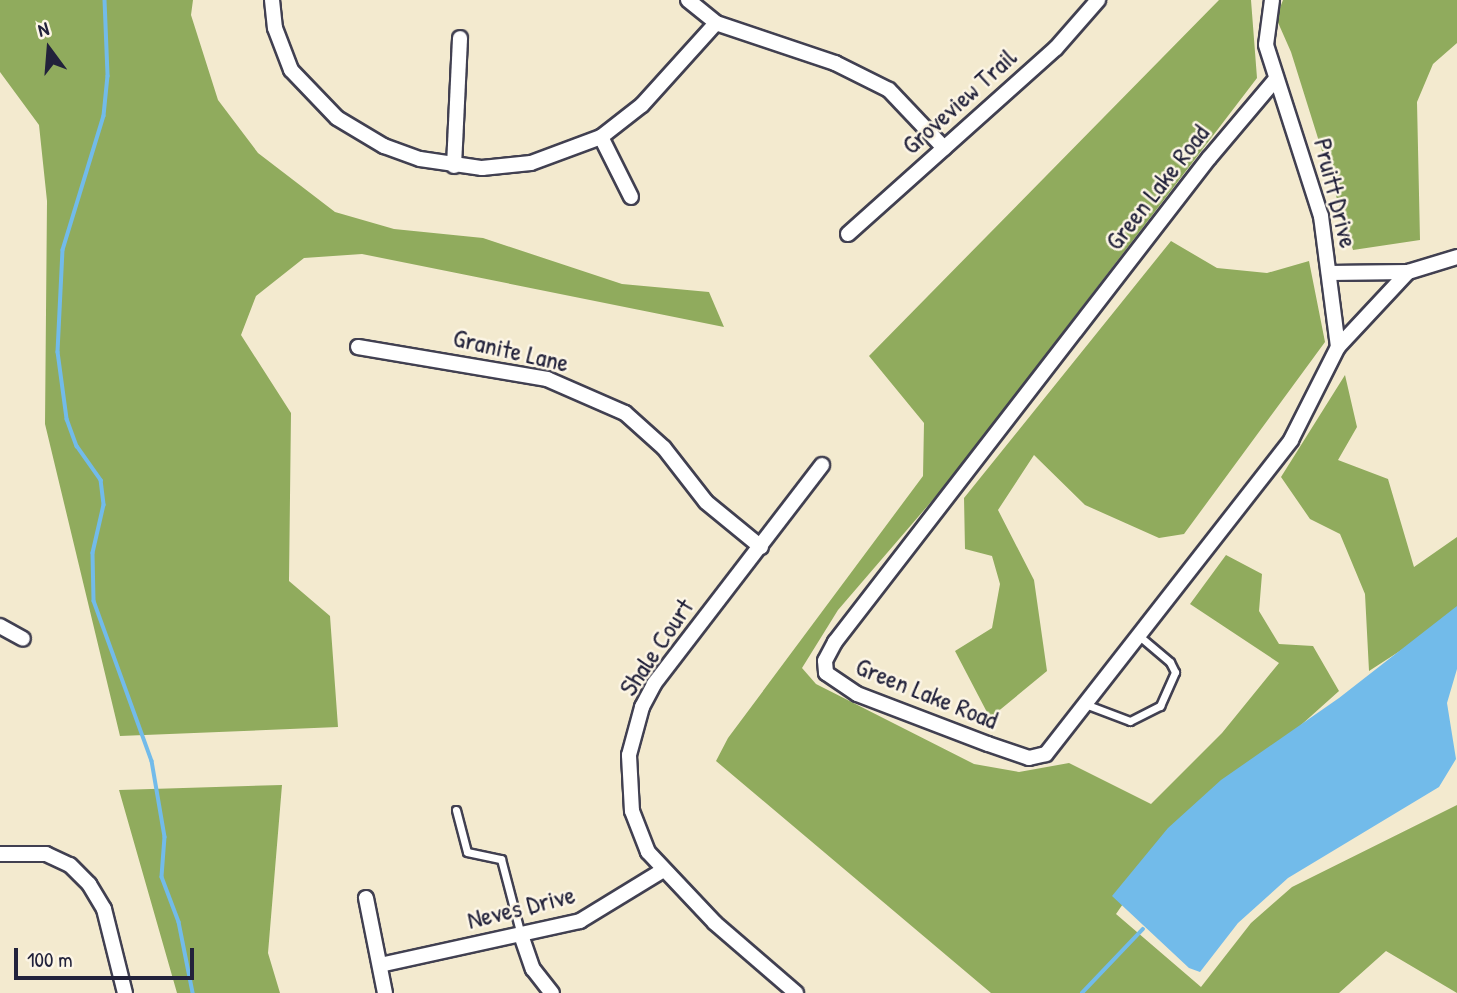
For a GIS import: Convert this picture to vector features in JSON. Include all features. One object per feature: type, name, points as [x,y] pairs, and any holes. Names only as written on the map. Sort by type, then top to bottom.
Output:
[{"type":"street","points":[[272,0],[281,49],[291,70],[318,102],[384,146],[454,166],[482,168],[531,163],[601,137],[642,105],[716,23]]},
{"type":"street","points":[[688,0],[716,23],[835,63],[889,90],[944,148]]},
{"type":"street","name":"Pruitt Drive","points":[[1272,0],[1266,44],[1275,80],[1311,177],[1329,273],[1408,272],[1457,257]]},
{"type":"street","name":"Groveview Trail","points":[[848,234],[1056,48],[1094,1]]},
{"type":"street","points":[[454,166],[460,38]]},
{"type":"street","name":"Green Lake Road","points":[[1275,80],[1209,158],[835,642],[825,661],[826,673],[835,682],[857,694],[1029,758],[1046,754],[1291,440],[1338,347],[1408,272]]},
{"type":"street","points":[[601,137],[631,197]]},
{"type":"street","points":[[1329,273],[1338,347]]},
{"type":"street","name":"Granite Lane","points":[[358,347],[547,379],[625,413],[664,448],[706,502],[761,547]]},
{"type":"street","name":"Shale Court","points":[[796,993],[662,871],[648,852],[632,811],[628,782],[634,728],[654,684],[822,465]]},
{"type":"street","points":[[0,626],[23,639]]},
{"type":"street","points":[[0,854],[46,854],[70,865],[89,884],[104,909],[124,993]]},
{"type":"street","name":"Neves Drive","points":[[380,965],[580,921],[662,871]]},
{"type":"street","points":[[366,898],[385,993]]},
{"type":"street","points":[[521,935],[533,969],[552,993]]},
{"type":"lane","points":[[1084,704],[1130,721],[1160,706],[1175,672],[1170,662],[1138,635]]},
{"type":"lane","points":[[456,810],[467,852],[501,859],[521,935]]},
{"type":"green space","points":[[0,0],[193,0],[191,15],[218,100],[258,153],[335,212],[394,229],[483,238],[622,284],[709,292],[724,327],[362,254],[304,258],[256,296],[241,335],[291,413],[289,581],[330,616],[338,727],[120,736],[45,424],[47,201],[39,125],[0,72]]},
{"type":"green space","points":[[1219,0],[1251,0],[1257,78],[949,481],[838,610],[802,668],[816,684],[974,764],[1019,772],[1069,763],[1151,804],[1222,733],[1279,663],[1190,604],[1226,555],[1262,574],[1259,611],[1279,644],[1313,646],[1339,691],[1159,852],[1116,914],[1201,987],[1251,923],[1292,887],[1457,805],[1457,993],[1386,951],[1339,993],[991,993],[716,761],[728,738],[923,476],[924,423],[869,356]]},
{"type":"green space","points":[[1283,0],[1457,0],[1457,43],[1433,64],[1417,102],[1420,240],[1353,250],[1291,52],[1276,18]]},
{"type":"green space","points":[[1171,241],[1217,268],[1267,273],[1309,261],[1325,342],[1184,534],[1159,538],[1085,505],[1034,455],[998,510],[1034,580],[1047,671],[990,718],[955,651],[992,628],[1000,584],[992,556],[965,549],[964,498]]},
{"type":"green space","points":[[1345,375],[1357,427],[1338,460],[1388,479],[1414,567],[1457,537],[1457,614],[1369,671],[1365,594],[1340,534],[1310,519],[1281,477]]},
{"type":"green space","points":[[282,785],[268,953],[280,993],[177,993],[119,790]]},
{"type":"water","points":[[1457,606],[1457,669],[1447,703],[1456,759],[1439,787],[1288,878],[1238,923],[1200,972],[1189,968],[1112,896],[1168,828],[1221,780],[1339,698]]},
{"type":"waterway","points":[[105,0],[108,76],[104,116],[63,250],[58,352],[67,419],[77,446],[101,480],[104,505],[93,553],[94,601],[152,761],[165,837],[162,877],[179,922],[193,993]]},
{"type":"waterway","points":[[1082,993],[1143,929]]}]
